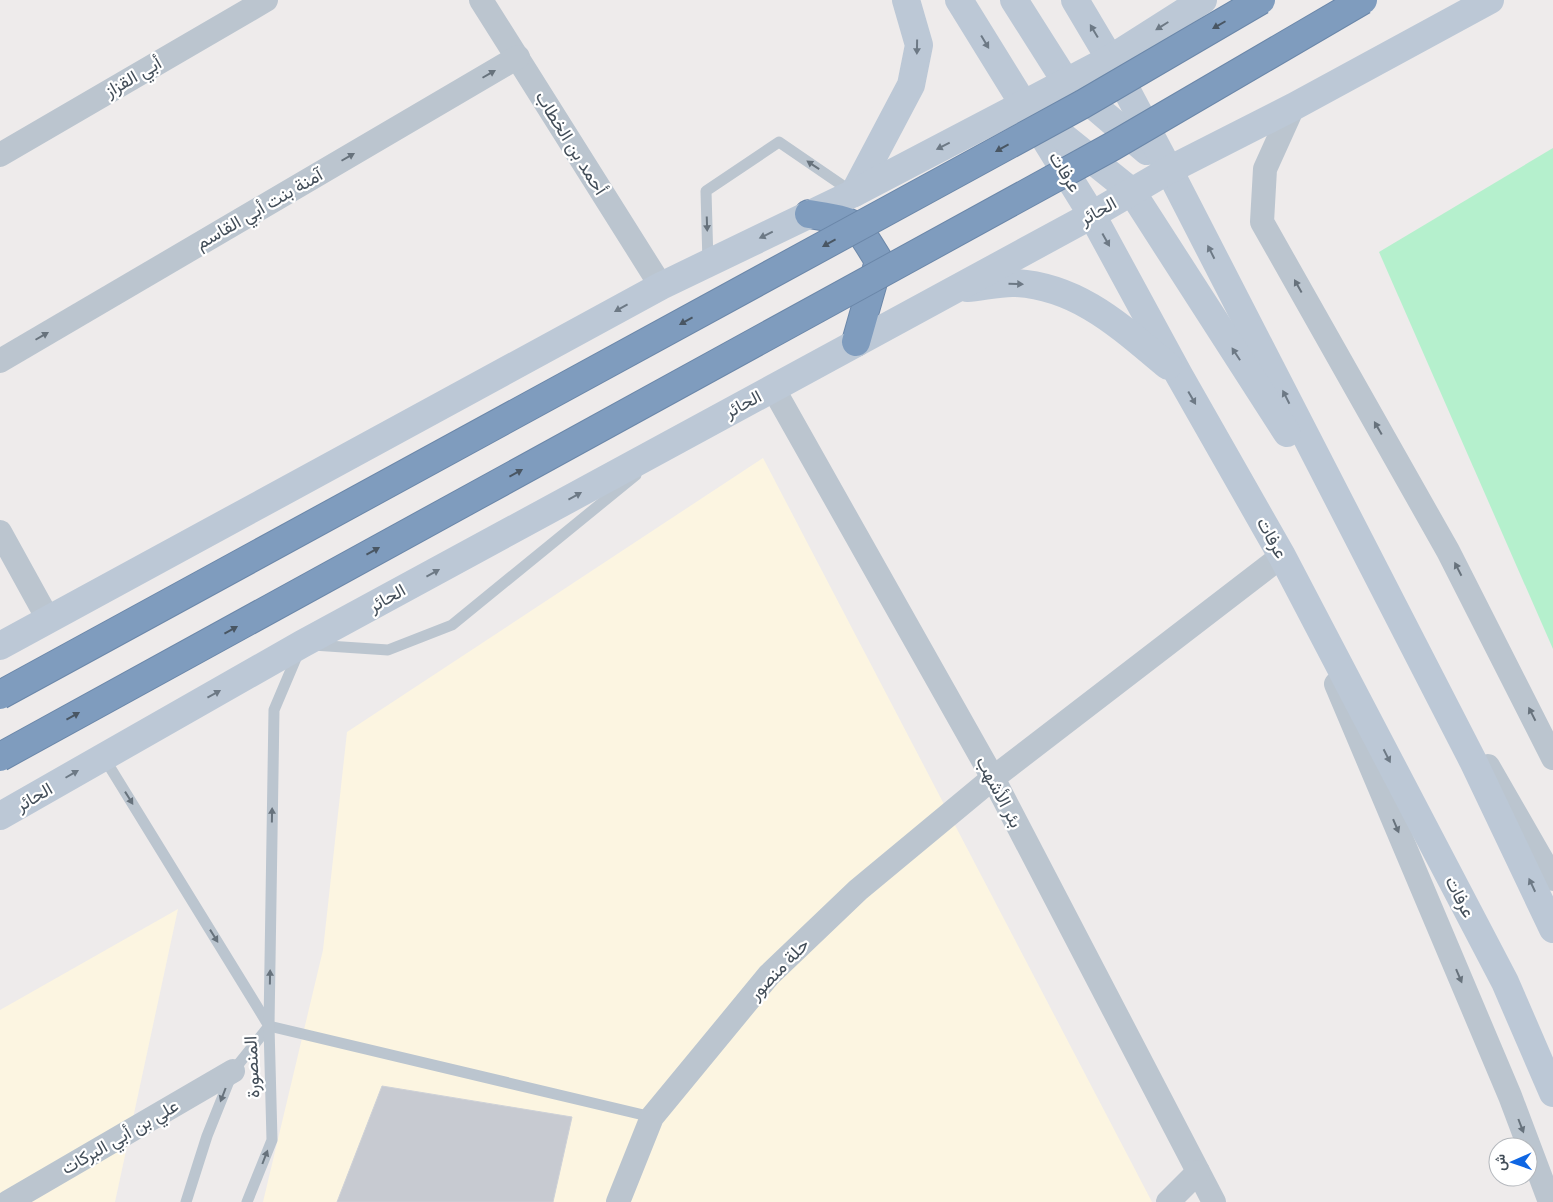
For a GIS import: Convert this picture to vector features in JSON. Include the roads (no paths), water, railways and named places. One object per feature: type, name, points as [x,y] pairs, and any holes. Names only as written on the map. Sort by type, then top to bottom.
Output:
[{"type":"highway","points":[[0,695],[1082,104],[1261,0]]},
{"type":"highway","points":[[0,757],[1113,146],[1363,0]]},
{"type":"highway","points":[[809,214],[848,221],[858,227],[879,261],[856,342]]},
{"type":"street","name":"أبي القزاز","points":[[0,155],[266,0]]},
{"type":"street","name":"أحمد بن الخطاب","points":[[481,0],[661,286]]},
{"type":"street","points":[[854,192],[911,85],[919,45],[906,0]]},
{"type":"street","name":"عرفات","points":[[959,0],[1092,215],[1282,556],[1504,982],[1553,1093]]},
{"type":"street","points":[[1014,0],[1066,82],[1168,170]]},
{"type":"street","points":[[1075,0],[1110,59],[1376,571],[1473,761],[1553,930]]},
{"type":"street","points":[[0,646],[661,286],[854,192],[1110,59],[1203,0]]},
{"type":"street","name":"الحائر","points":[[0,816],[302,644],[950,290],[1092,215],[1168,170],[1293,107],[1490,0]]},
{"type":"street","name":"آمنة بنت أبي القاسم","points":[[0,361],[518,57]]},
{"type":"street","points":[[1023,104],[1132,192],[1376,571],[1553,879]]},
{"type":"street","points":[[1293,107],[1265,169],[1262,222],[1448,551],[1551,746]]},
{"type":"street","points":[[950,290],[1016,283],[1064,292],[1106,314],[1179,374]]},
{"type":"street","name":"بئر الأشهب","points":[[773,388],[993,778],[1214,1202]]},
{"type":"street","points":[[0,532],[48,619]]},
{"type":"street","points":[[1282,556],[1506,1087],[1550,1202]]},
{"type":"street","name":"حلة منصور","points":[[618,1202],[652,1117],[769,975],[858,890],[993,778],[1282,556]]},
{"type":"street","name":"علي بن أبي البركات","points":[[8,1202],[233,1071]]},
{"type":"street","points":[[1168,1202],[1198,1172]]},
{"type":"lane","points":[[708,263],[706,191],[779,142],[854,192]]},
{"type":"lane","points":[[269,1026],[274,710],[302,644],[388,650],[452,625],[682,437]]},
{"type":"lane","points":[[103,756],[269,1026],[652,1117]]},
{"type":"lane","name":"المنصورة","points":[[186,1202],[207,1136],[233,1071],[269,1026]]},
{"type":"lane","name":"المنصورة","points":[[247,1202],[272,1140],[269,1026]]}]
